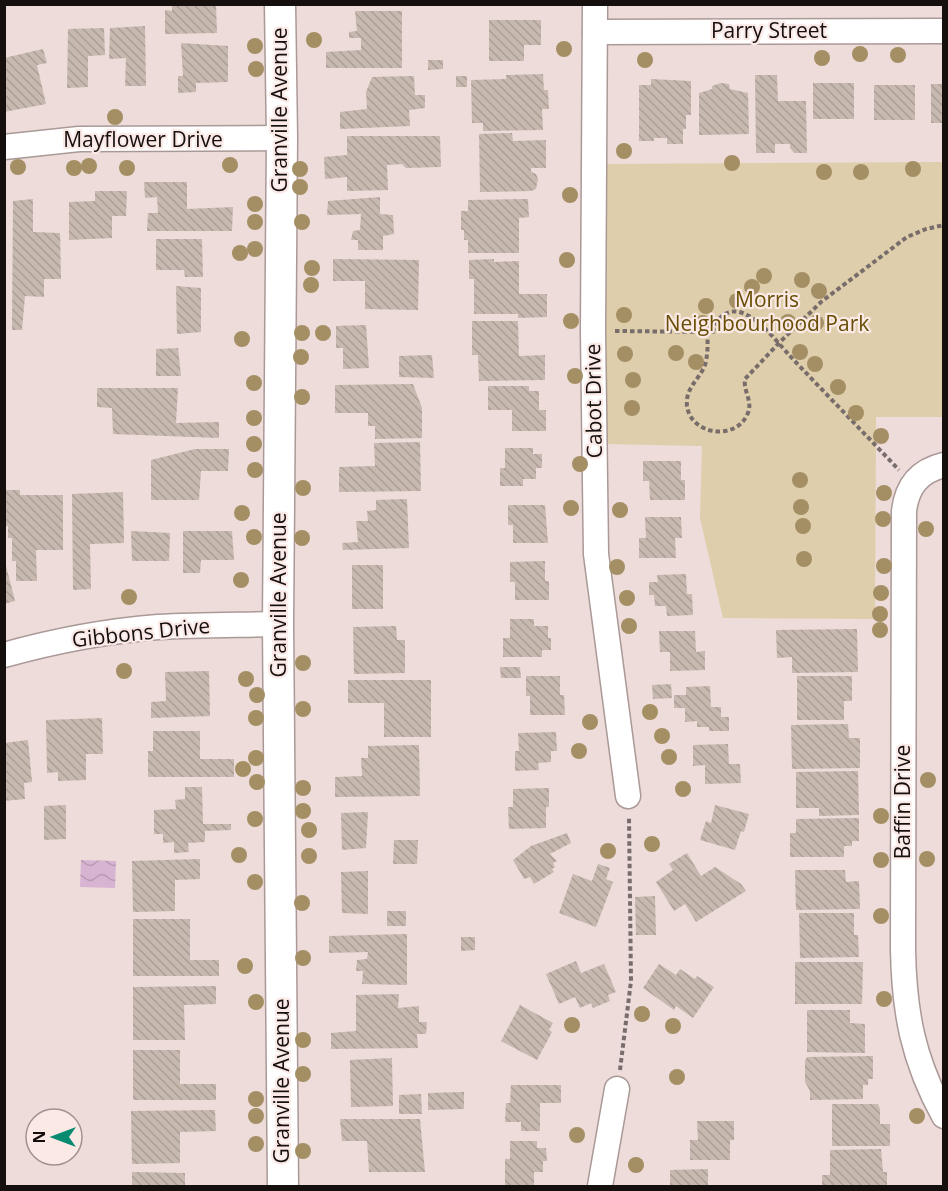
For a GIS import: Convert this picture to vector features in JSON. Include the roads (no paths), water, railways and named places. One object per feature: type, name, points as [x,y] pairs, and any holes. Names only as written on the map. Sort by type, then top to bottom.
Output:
[{"type":"street","name":"Granville Avenue","points":[[280,4],[282,138],[278,624],[283,1186]]},
{"type":"street","name":"Cabot Drive","points":[[595,4],[593,332],[596,554],[628,796]]},
{"type":"street","name":"Parry Street","points":[[595,32],[944,31]]},
{"type":"street","name":"Mayflower Drive","points":[[4,147],[79,139],[282,138]]},
{"type":"street","name":"Baffin Drive","points":[[944,465],[926,471],[912,483],[904,511],[903,983],[916,1055],[944,1116]]},
{"type":"street","name":"Gibbons Drive","points":[[4,655],[119,631],[158,627],[278,624]]},
{"type":"street","points":[[600,1186],[617,1089]]},
{"type":"water","points":[[81,860],[116,861],[115,888],[80,887]]},
{"type":"park label","name":"Morris Neighbourhood Park","points":[[767,312]]}]
